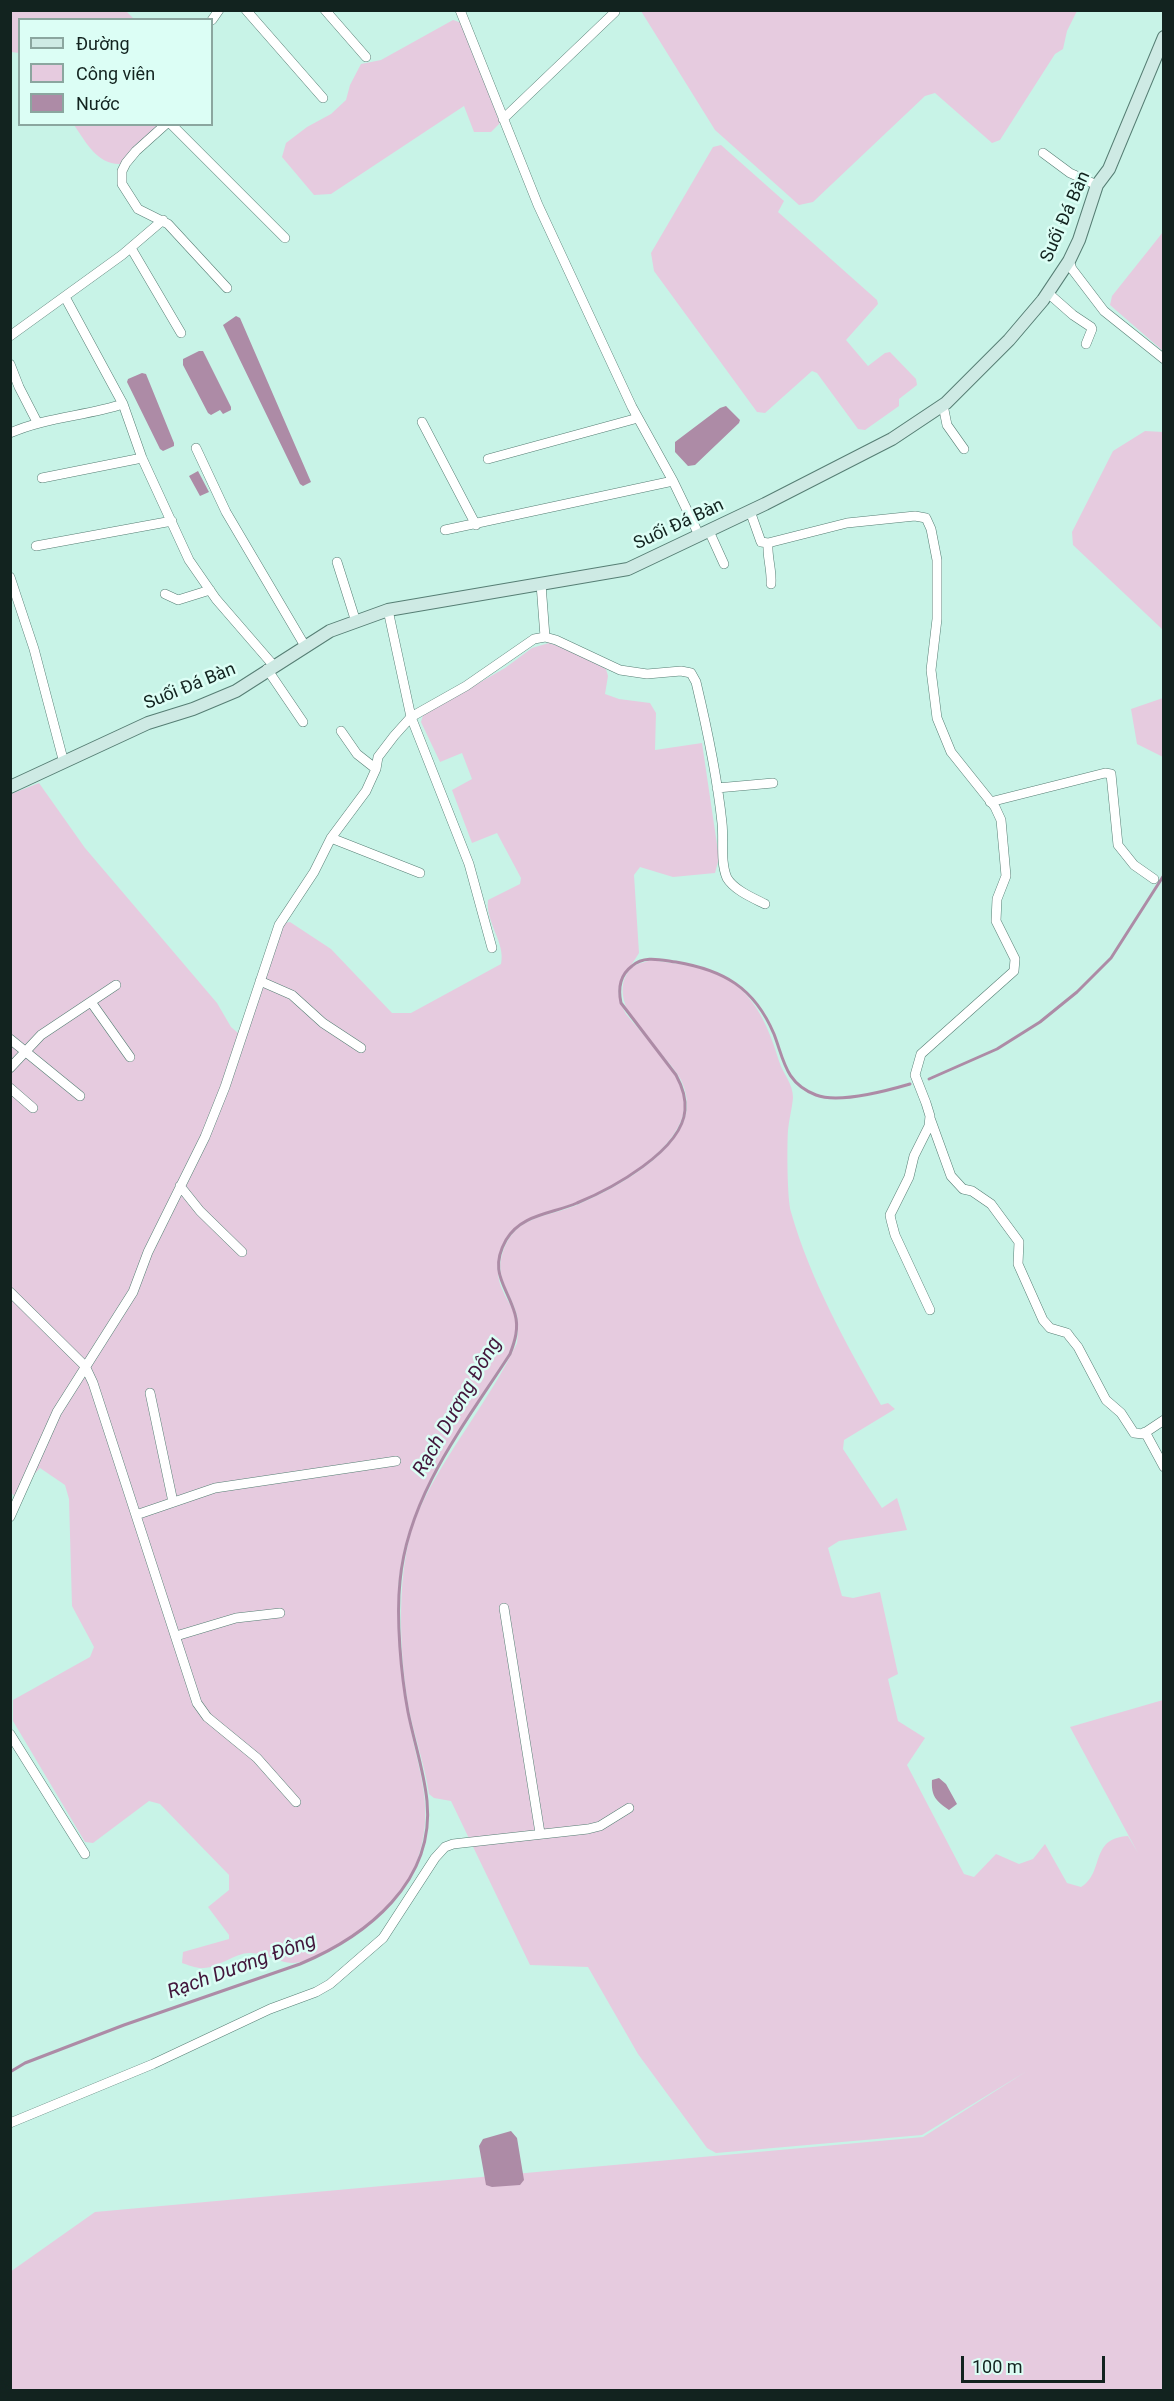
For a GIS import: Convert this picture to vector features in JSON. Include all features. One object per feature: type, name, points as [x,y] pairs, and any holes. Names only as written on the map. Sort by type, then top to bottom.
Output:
[{"type":"street","points":[[246,10],[323,98]]},
{"type":"street","points":[[325,10],[366,57]]},
{"type":"street","points":[[460,10],[538,205],[638,418],[724,564]]},
{"type":"street","points":[[503,119],[615,12]]},
{"type":"street","name":"Suối Đá Bàn","points":[[10,787],[148,723],[193,709],[236,691],[330,631],[388,610],[628,569],[750,511],[892,439],[943,405],[1009,340],[1048,293],[1069,261],[1079,240],[1097,185],[1109,169],[1164,37]]},
{"type":"street","points":[[164,126],[126,163],[121,178],[128,195],[138,209],[164,220],[227,288]]},
{"type":"street","points":[[173,126],[285,238]]},
{"type":"street","points":[[1043,153],[1070,173],[1097,185]]},
{"type":"street","points":[[10,336],[131,248],[164,220]]},
{"type":"street","points":[[131,248],[181,333]]},
{"type":"street","points":[[1069,261],[1072,269],[1104,310],[1164,359]]},
{"type":"street","points":[[1048,293],[1091,327],[1086,344]]},
{"type":"street","points":[[65,297],[123,404],[142,458],[189,560],[270,668],[303,722]]},
{"type":"street","points":[[10,364],[37,422]]},
{"type":"street","points":[[10,433],[37,422],[99,412],[123,404]]},
{"type":"street","points":[[943,405],[947,425],[964,449]]},
{"type":"street","points":[[488,459],[638,418]]},
{"type":"street","points":[[422,422],[476,525]]},
{"type":"street","points":[[196,448],[226,512],[305,646]]},
{"type":"street","points":[[42,478],[142,458]]},
{"type":"street","points":[[445,530],[674,481]]},
{"type":"street","points":[[750,511],[758,536],[762,542],[768,543],[847,523],[915,516],[926,519],[931,529],[937,560],[937,619],[931,670],[937,718],[951,752],[990,802],[1001,820],[1006,876],[997,899],[996,921],[1015,959],[1014,971],[921,1054],[915,1075],[951,1176],[963,1189],[972,1191],[991,1203],[1019,1242],[1018,1264],[1043,1320],[1050,1328],[1067,1333],[1071,1337],[1106,1400],[1121,1413],[1134,1432],[1137,1434],[1145,1432],[1164,1420]]},
{"type":"street","points":[[36,546],[172,521]]},
{"type":"street","points":[[768,543],[767,562],[772,569],[771,584]]},
{"type":"street","points":[[337,562],[356,622]]},
{"type":"street","points":[[10,578],[34,649],[64,763]]},
{"type":"street","points":[[541,584],[545,637]]},
{"type":"street","points":[[165,594],[178,600],[210,590]]},
{"type":"street","points":[[388,610],[411,717],[469,864],[492,948]]},
{"type":"street","points":[[10,1517],[57,1412],[133,1292],[148,1252],[206,1137],[279,925],[314,872],[331,838],[366,791],[376,769],[378,757],[411,717],[466,686],[527,642],[545,637],[620,670],[647,674],[681,671],[691,673],[696,682],[708,732],[717,788],[725,872],[728,880],[752,898],[765,903]]},
{"type":"street","points":[[341,731],[357,754],[376,769]]},
{"type":"street","points":[[990,802],[1105,772],[1111,774],[1118,845],[1134,865],[1154,879]]},
{"type":"street","points":[[717,788],[773,783]]},
{"type":"street","points":[[331,838],[420,873]]},
{"type":"street","points":[[260,981],[292,995],[322,1023],[361,1048]]},
{"type":"street","points":[[10,1068],[41,1035],[116,985]]},
{"type":"street","points":[[91,1002],[130,1057]]},
{"type":"street","points":[[10,1039],[81,1096]]},
{"type":"street","points":[[10,1088],[33,1108]]},
{"type":"street","points":[[930,1116],[929,1126],[914,1156],[909,1178],[891,1215],[895,1235],[930,1310]]},
{"type":"street","points":[[180,1186],[200,1211],[242,1252]]},
{"type":"street","points":[[10,1292],[85,1366],[93,1383],[200,1708],[207,1717],[257,1758],[296,1802]]},
{"type":"street","points":[[150,1393],[173,1502]]},
{"type":"street","points":[[1145,1432],[1164,1467]]},
{"type":"street","points":[[136,1515],[215,1488],[396,1461]]},
{"type":"street","points":[[504,1608],[540,1833]]},
{"type":"street","points":[[176,1636],[236,1618],[280,1613]]},
{"type":"street","points":[[10,1734],[85,1854]]},
{"type":"street","points":[[10,2123],[153,2064],[270,2009],[330,1984],[383,1938],[435,1858],[445,1847],[453,1844],[540,1833],[588,1829],[600,1826],[629,1808]]},
{"type":"green space","points":[[11,10],[126,11],[133,18],[18,18],[18,53],[11,52]]},
{"type":"green space","points":[[641,11],[1077,11],[1067,31],[1063,49],[1055,54],[1000,140],[992,143],[935,93],[925,96],[813,202],[799,205],[715,130]]},
{"type":"green space","points":[[453,20],[462,23],[500,123],[491,132],[474,132],[464,106],[331,194],[314,195],[282,157],[286,143],[307,127],[331,114],[346,100],[350,85],[361,64],[381,60]]},
{"type":"green space","points":[[75,126],[162,126],[121,164],[105,161],[88,145]]},
{"type":"green space","points":[[721,145],[784,201],[778,212],[877,300],[878,304],[846,340],[868,366],[885,353],[890,352],[916,379],[917,385],[899,399],[899,406],[865,430],[858,429],[817,373],[812,371],[765,413],[757,412],[654,271],[651,253],[713,147]]},
{"type":"green space","points":[[1163,232],[1163,351],[1110,305],[1112,296]]},
{"type":"green space","points":[[1145,431],[1163,432],[1163,630],[1073,545],[1072,532],[1113,451]]},
{"type":"green space","points":[[549,643],[569,650],[606,669],[608,676],[605,694],[619,699],[650,703],[656,713],[655,750],[702,743],[719,858],[715,873],[673,877],[640,867],[634,875],[639,953],[619,987],[621,1003],[626,1014],[663,1058],[681,1086],[684,1106],[679,1125],[668,1142],[632,1173],[592,1196],[521,1223],[507,1237],[501,1249],[498,1276],[515,1318],[509,1353],[457,1433],[426,1489],[404,1548],[399,1579],[399,1628],[404,1687],[424,1792],[425,1811],[420,1851],[408,1881],[390,1903],[364,1928],[339,1945],[308,1960],[291,1963],[261,1954],[245,1953],[210,1967],[193,1967],[182,1963],[183,1952],[229,1939],[229,1935],[208,1907],[229,1890],[229,1875],[160,1804],[149,1801],[93,1843],[85,1842],[13,1721],[13,1700],[90,1657],[94,1647],[72,1606],[69,1499],[65,1485],[40,1468],[14,1496],[11,1492],[11,794],[39,783],[85,848],[217,1003],[231,1027],[244,1038],[284,923],[290,922],[331,949],[392,1013],[411,1013],[501,964],[501,948],[489,916],[488,900],[520,884],[521,878],[497,833],[472,843],[452,790],[472,779],[462,753],[440,762],[421,722],[423,715],[505,668],[532,648]]},
{"type":"green space","points":[[1164,698],[1163,757],[1137,744],[1131,709]]},
{"type":"green space","points":[[652,960],[697,967],[714,972],[734,983],[759,1012],[791,1088],[793,1098],[788,1130],[788,1184],[791,1212],[799,1237],[830,1311],[868,1382],[881,1405],[888,1403],[895,1409],[844,1440],[843,1449],[882,1508],[897,1498],[907,1530],[839,1541],[828,1548],[842,1596],[853,1598],[880,1592],[898,1674],[888,1679],[898,1721],[925,1738],[907,1765],[964,1874],[974,1877],[996,1854],[1019,1864],[1033,1859],[1045,1844],[1067,1883],[1081,1887],[1093,1873],[1102,1849],[1116,1838],[1128,1836],[1138,1853],[1070,1727],[1163,1700],[1163,2390],[11,2390],[10,2272],[95,2212],[923,2137],[1027,2071],[922,2135],[716,2153],[707,2148],[638,2054],[588,1967],[530,1965],[451,1801],[434,1798],[429,1794],[410,1714],[401,1638],[403,1582],[412,1530],[431,1487],[517,1343],[517,1315],[502,1279],[500,1264],[507,1242],[522,1225],[577,1205],[608,1190],[642,1169],[670,1144],[680,1129],[687,1109],[683,1084],[670,1064],[632,1018],[623,993],[624,980],[631,969],[638,964]]},
{"type":"water","points":[[236,316],[240,318],[311,482],[303,486],[223,325]]},
{"type":"water","points":[[203,351],[231,407],[231,410],[223,414],[220,410],[211,415],[208,413],[183,365],[183,359]]},
{"type":"water","points":[[142,373],[146,374],[174,443],[174,446],[163,451],[127,382],[128,379]]},
{"type":"water","points":[[726,406],[740,420],[739,423],[695,465],[688,466],[675,452],[675,442],[720,408]]},
{"type":"water","points":[[198,471],[209,492],[200,496],[189,476]]},
{"type":"water","points":[[939,1778],[946,1784],[957,1804],[949,1810],[938,1801],[932,1790],[932,1780]]},
{"type":"water","points":[[511,2131],[517,2138],[524,2180],[520,2185],[492,2187],[486,2185],[479,2146],[483,2139]]},
{"type":"waterway","name":"Rạch Dương Đông","points":[[929,1079],[997,1049],[1040,1022],[1077,992],[1111,958],[1164,875]]},
{"type":"waterway","name":"Rạch Dương Đông","points":[[10,2072],[25,2063],[124,2025],[300,1964],[349,1938],[372,1921],[392,1902],[408,1881],[420,1857],[427,1830],[427,1801],[403,1681],[399,1629],[400,1581],[405,1549],[426,1490],[458,1434],[510,1354],[516,1319],[499,1270],[501,1251],[512,1231],[528,1220],[591,1197],[643,1167],[672,1140],[681,1125],[685,1110],[683,1092],[676,1075],[621,1003],[621,983],[628,970],[642,960],[664,960],[693,965],[735,983],[757,1004],[766,1018],[792,1077],[798,1084],[816,1095],[850,1097],[910,1084]]}]
